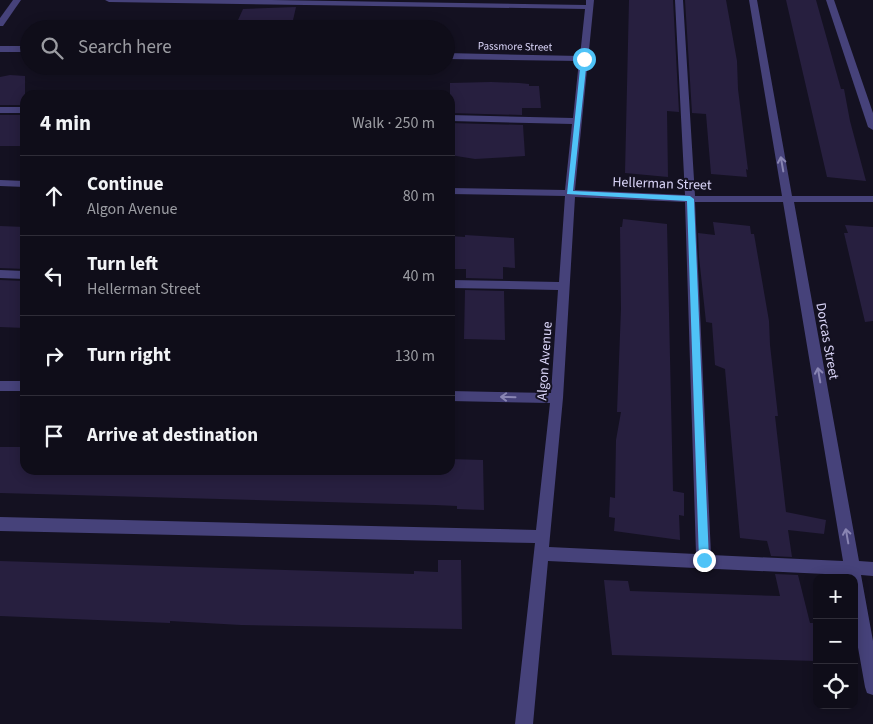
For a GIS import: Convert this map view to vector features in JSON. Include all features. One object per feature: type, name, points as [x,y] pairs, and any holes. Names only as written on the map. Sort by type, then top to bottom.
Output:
[{"type":"street","points":[[1,20],[17,0]]},
{"type":"street","points":[[109,0],[590,4]]},
{"type":"street","points":[[679,0],[690,199],[704,560]]},
{"type":"street","name":"Dorcas Street","points":[[753,0],[873,687]]},
{"type":"street","points":[[830,0],[873,127]]},
{"type":"street","name":"Algon Avenue","points":[[524,724],[544,537],[570,193],[590,4]]},
{"type":"street","points":[[0,49],[20,49]]},
{"type":"street","name":"Passmore Street","points":[[455,56],[584,59]]},
{"type":"street","points":[[0,110],[20,110]]},
{"type":"street","points":[[455,118],[578,121]]},
{"type":"street","points":[[0,183],[20,184]]},
{"type":"street","name":"Hellerman Street","points":[[455,191],[570,193],[690,199],[873,199]]},
{"type":"street","points":[[0,274],[20,275]]},
{"type":"street","points":[[455,284],[564,286]]},
{"type":"street","points":[[0,386],[20,386]]},
{"type":"street","points":[[455,396],[556,398]]},
{"type":"street","points":[[0,524],[544,537]]},
{"type":"street","points":[[542,554],[873,569]]},
{"type":"building","points":[[629,0],[673,0],[679,112],[667,111],[668,177],[625,173]]},
{"type":"building","points":[[685,0],[726,0],[737,61],[738,89],[748,170],[746,169],[747,177],[711,174],[706,114],[692,113]]},
{"type":"building","points":[[786,0],[816,0],[841,89],[844,89],[850,121],[866,181],[827,177]]},
{"type":"building","points":[[296,7],[293,20],[238,20],[243,9]]},
{"type":"building","points":[[10,75],[25,76],[25,90],[20,90],[20,105],[0,105],[0,77]]},
{"type":"building","points":[[491,82],[539,86],[541,108],[522,108],[522,115],[455,113],[455,90],[450,90],[450,83]]},
{"type":"building","points":[[0,115],[20,115],[20,146],[0,146]]},
{"type":"building","points":[[455,123],[523,125],[525,156],[475,159],[455,156]]},
{"type":"building","points":[[623,219],[667,224],[673,491],[684,493],[684,516],[679,515],[680,540],[614,531],[615,518],[609,517],[610,497],[615,498],[616,440],[621,412],[617,412],[621,309],[620,227],[622,227]]},
{"type":"building","points":[[713,222],[750,226],[751,234],[754,234],[769,321],[778,416],[775,416],[786,512],[826,520],[824,534],[788,530],[792,557],[771,556],[767,541],[740,538],[725,369],[715,365],[712,323],[706,322],[699,257],[698,233],[715,235]]},
{"type":"building","points":[[845,225],[873,227],[873,321],[865,322],[844,233],[848,233]]},
{"type":"building","points":[[0,226],[20,227],[20,269],[0,268]]},
{"type":"building","points":[[465,235],[514,238],[515,268],[503,267],[503,279],[466,278],[466,269],[455,269],[455,236],[465,237]]},
{"type":"building","points":[[0,280],[20,281],[20,328],[0,327]]},
{"type":"building","points":[[465,290],[504,291],[505,340],[464,339]]},
{"type":"building","points":[[0,447],[20,447],[20,475],[455,475],[455,459],[483,460],[484,510],[457,509],[457,506],[435,505],[0,493]]},
{"type":"building","points":[[438,560],[461,560],[462,629],[241,625],[0,616],[0,561],[414,574],[414,571],[438,572]]},
{"type":"building","points":[[775,574],[798,575],[810,623],[813,623],[813,661],[612,655],[604,580],[628,581],[630,591],[780,596]]},
{"type":"route","points":[[584,59],[570,193],[690,199],[704,560]]}]
